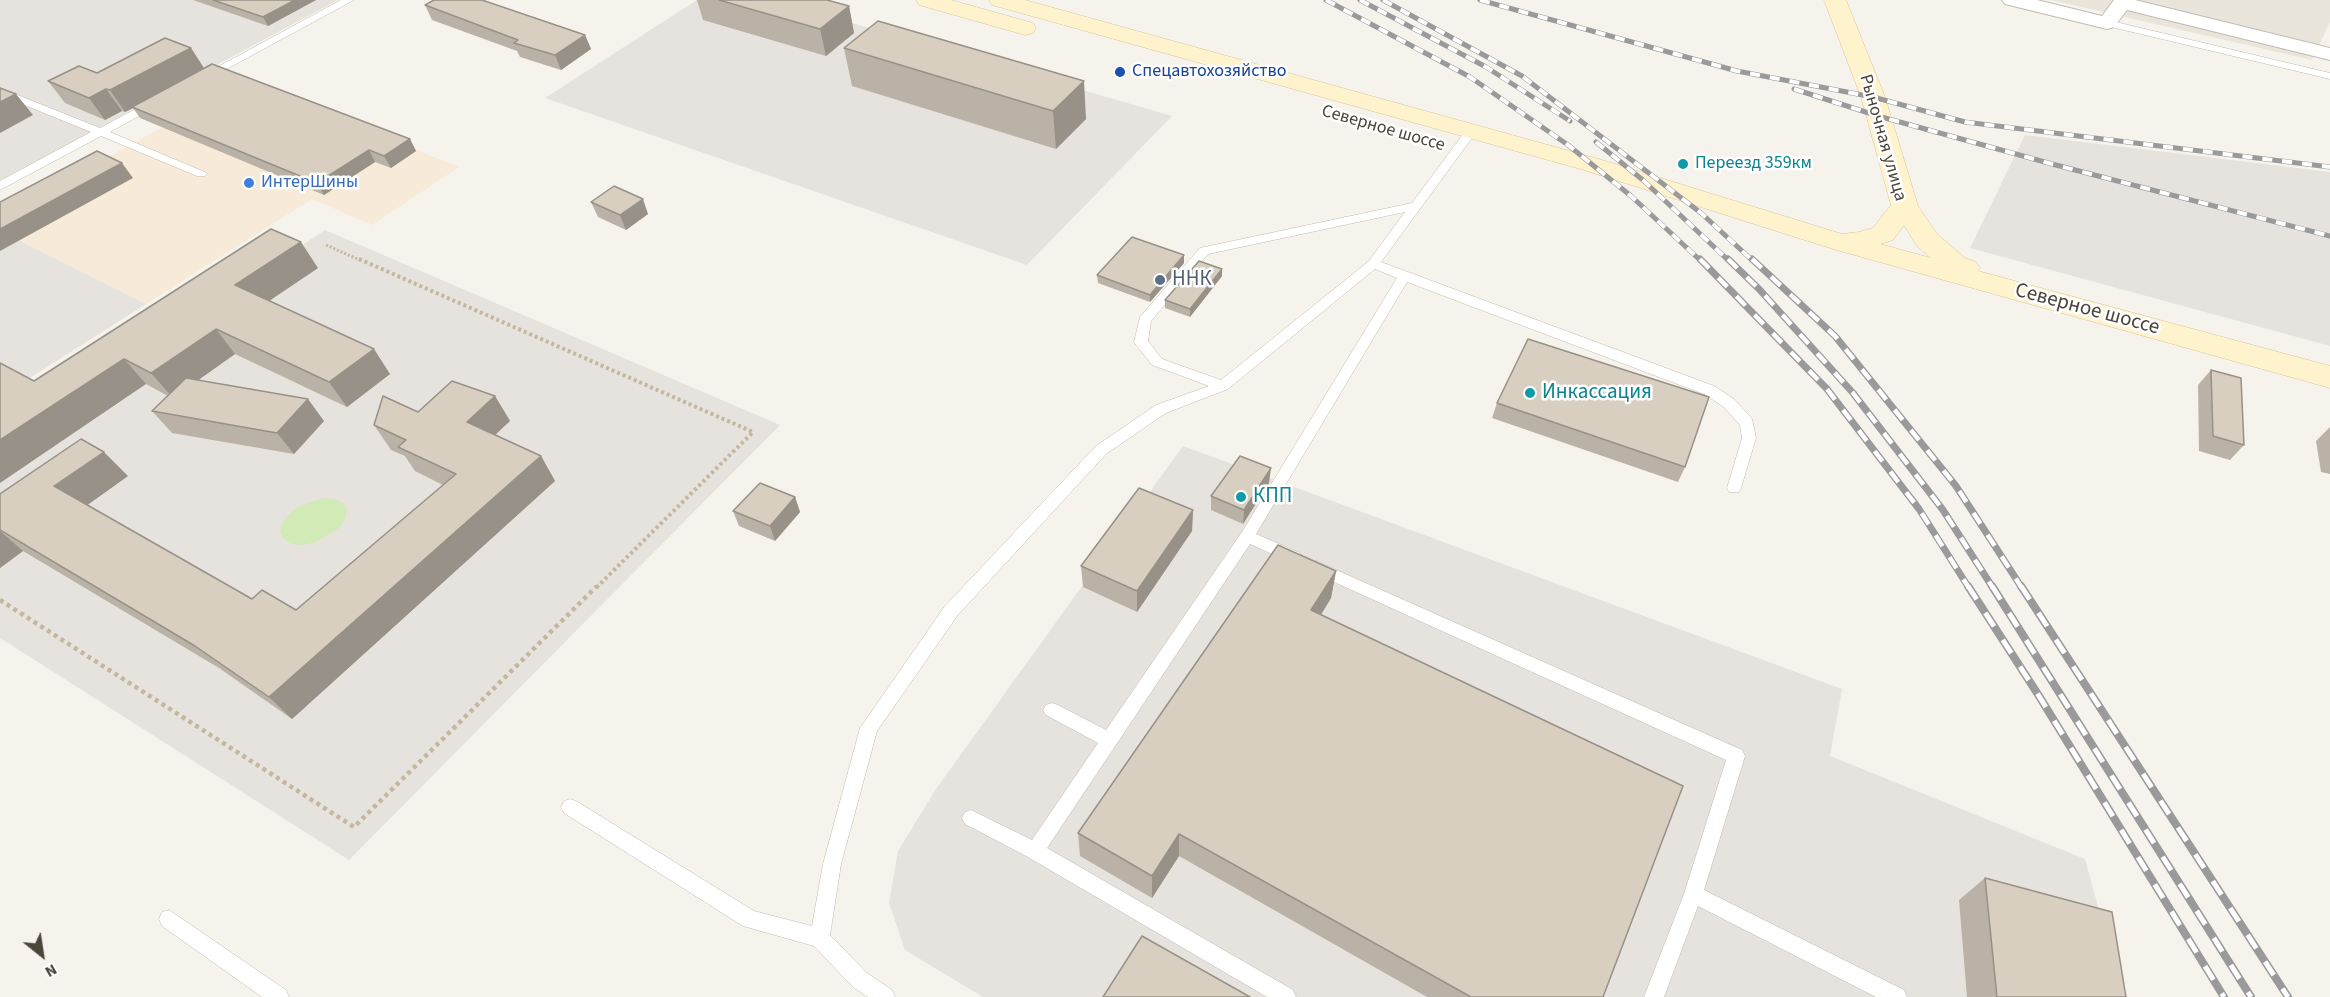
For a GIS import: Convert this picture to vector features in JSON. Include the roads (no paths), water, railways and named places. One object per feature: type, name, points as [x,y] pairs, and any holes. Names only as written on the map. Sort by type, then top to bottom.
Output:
[{"type":"main road","name":"Северное шоссе","points":[[927,0],[1464,140]]},
{"type":"main road","name":"Северное шоссе","points":[[1000,0],[1464,140],[1670,206],[1843,243],[2330,377]]},
{"type":"main road","name":"Рыночная улица","points":[[1835,0],[1873,97],[1905,206],[1883,234],[1843,243]]},
{"type":"main road","points":[[1905,206],[1927,240],[1955,264],[2014,290]]},
{"type":"street","points":[[2012,0],[2107,23],[2123,2],[2330,54]]},
{"type":"lane","points":[[195,82],[349,0]]},
{"type":"lane","points":[[2107,23],[2330,76]]},
{"type":"lane","points":[[0,91],[103,131],[201,173]]},
{"type":"lane","points":[[0,186],[164,99]]},
{"type":"lane","points":[[819,938],[832,864],[869,728],[951,611],[1101,450],[1161,409],[1223,386],[1373,264],[1464,140]]},
{"type":"lane","points":[[1223,386],[1157,362],[1141,342],[1145,320],[1204,251],[1416,206]]},
{"type":"lane","points":[[1373,264],[1709,390],[1729,404],[1747,423],[1749,438],[1734,488]]},
{"type":"lane","points":[[1035,851],[1247,536],[1405,275]]},
{"type":"lane","points":[[1247,536],[1737,756],[1693,894],[1654,997]]},
{"type":"lane","points":[[1052,710],[1110,741]]},
{"type":"lane","points":[[570,807],[750,920],[819,938],[860,980],[885,997]]},
{"type":"lane","points":[[971,818],[1035,851],[1286,997]]},
{"type":"lane","points":[[1693,894],[1897,997]]},
{"type":"lane","points":[[169,919],[279,997]]},
{"type":"railway","points":[[1326,0],[1470,77],[1568,145],[1631,196],[1701,261]]},
{"type":"railway","points":[[1360,0],[1486,67],[1570,121]]},
{"type":"railway","points":[[1383,0],[1522,76],[1701,213],[1753,261]]},
{"type":"railway","points":[[1480,0],[1737,71],[1873,97],[1965,122],[2330,167]]},
{"type":"railway","points":[[1794,89],[1878,116],[2052,164],[2330,236]]},
{"type":"railway","points":[[1596,142],[1644,181],[1729,261]]},
{"type":"railway","points":[[1700,259],[1827,389],[1919,509],[1969,588]]},
{"type":"railway","points":[[1728,259],[1759,289],[1853,393],[1943,510],[1993,588]]},
{"type":"railway","points":[[1752,259],[1835,336],[1956,486],[2022,588]]},
{"type":"railway","points":[[1968,586],[2039,696],[2224,997]]},
{"type":"railway","points":[[1992,586],[2251,997]]},
{"type":"railway","points":[[2021,586],[2288,997]]},
{"type":"place","name":"Спецавтохозяйство","points":[[1120,72]]},
{"type":"place","name":"Переезд 359км","points":[[1683,164]]},
{"type":"place","name":"ИнтерШины","points":[[249,183]]},
{"type":"place","name":"ННК","points":[[1160,280]]},
{"type":"place","name":"Инкассация","points":[[1530,393]]},
{"type":"place","name":"КПП","points":[[1241,497]]}]
